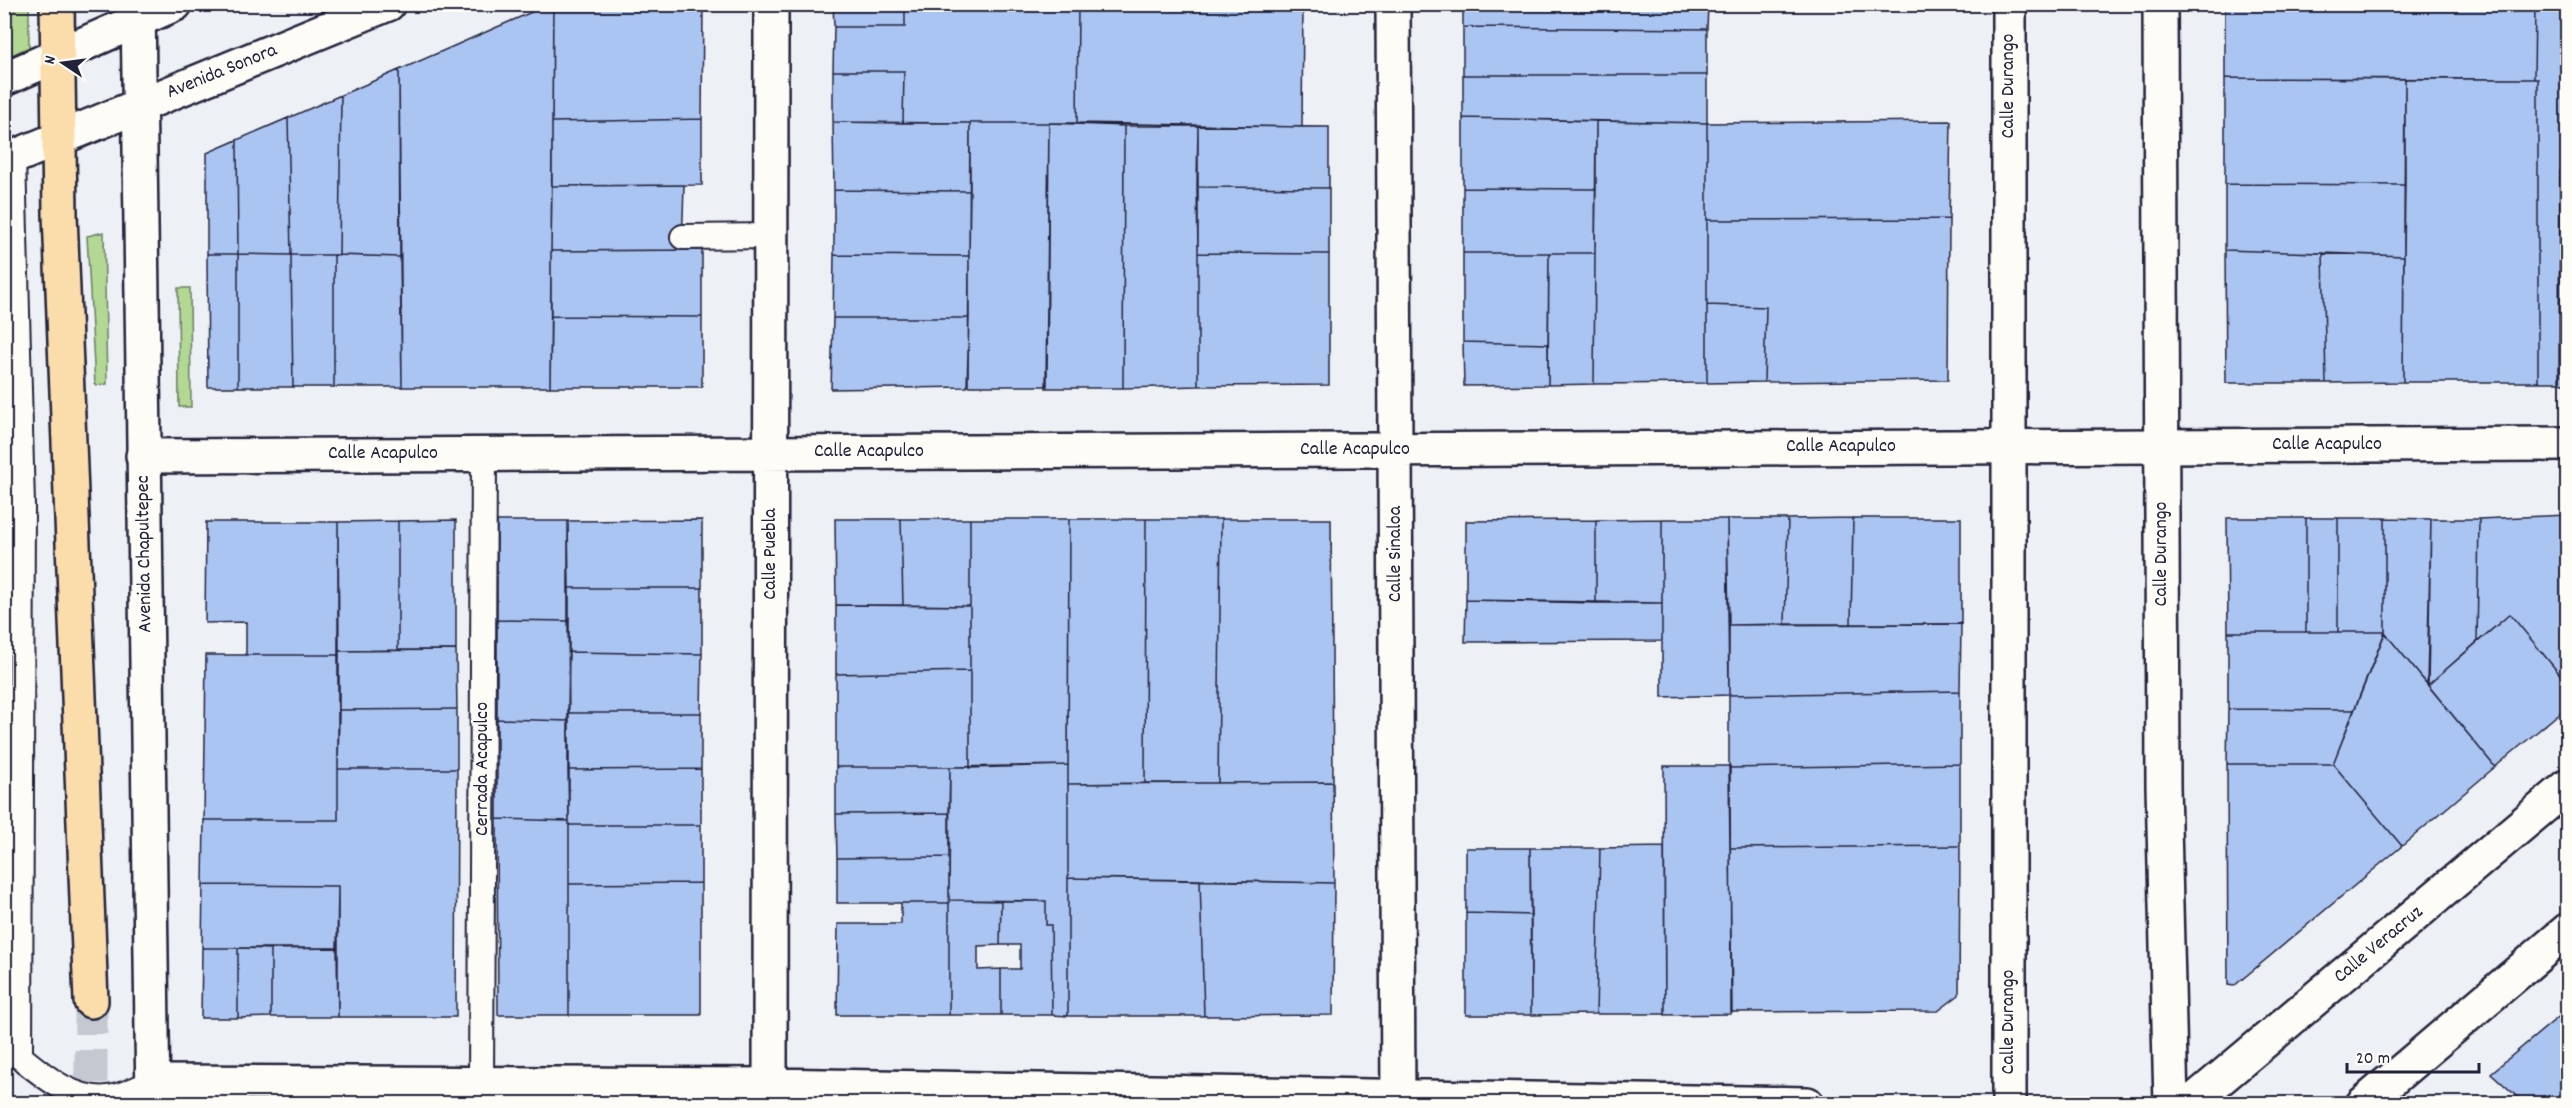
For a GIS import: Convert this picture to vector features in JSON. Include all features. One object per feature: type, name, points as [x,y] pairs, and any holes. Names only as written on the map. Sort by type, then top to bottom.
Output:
[{"type":"main road","points":[[57,4],[57,139],[91,1001]]},
{"type":"street","points":[[4,79],[57,57],[138,12],[175,4]]},
{"type":"street","name":"Avenida Sonora","points":[[9,159],[387,4]]},
{"type":"street","name":"Calle Puebla","points":[[770,1094],[771,4]]},
{"type":"street","name":"Calle Sinaloa","points":[[1393,4],[1398,1100]]},
{"type":"street","name":"Calle Durango","points":[[2009,4],[2009,1104]]},
{"type":"street","name":"Calle Durango","points":[[2160,4],[2163,786],[2171,1104]]},
{"type":"street","name":"Avenida Chapultepec","points":[[138,12],[153,1093]]},
{"type":"street","name":"Calle Acapulco","points":[[143,456],[2568,444]]},
{"type":"street","name":"Calle Veracruz","points":[[2190,1104],[2568,786]]},
{"type":"street","points":[[2363,1104],[2568,930]]},
{"type":"street","points":[[153,1093],[481,1084],[770,1094],[1807,1104]]},
{"type":"lane","points":[[9,159],[22,505],[12,1050],[51,1081],[80,1095],[112,1097],[153,1093]]},
{"type":"lane","points":[[683,237],[771,236]]},
{"type":"lane","name":"Cerrada Acapulco","points":[[481,1084],[484,454]]},
{"type":"green space","points":[[23,5],[29,5],[29,47],[5,58],[5,13]]},
{"type":"green space","points":[[104,232],[107,384],[95,385],[87,236]]},
{"type":"green space","points":[[178,288],[190,288],[191,407],[179,407]]},
{"type":"building","points":[[553,4],[550,387],[402,387],[399,70]]},
{"type":"building","points":[[553,4],[703,4],[702,119],[552,122]]},
{"type":"building","points":[[833,4],[905,4],[905,27],[834,27]]},
{"type":"building","points":[[905,4],[1078,4],[1077,123],[903,123],[904,71],[833,71],[834,27],[905,27]]},
{"type":"building","points":[[1078,4],[1303,4],[1302,127],[1077,123]]},
{"type":"building","points":[[1463,4],[1708,4],[1707,29],[1463,27]]},
{"type":"building","points":[[2225,4],[2535,4],[2534,79],[2225,78]]},
{"type":"building","points":[[2535,4],[2568,4],[2568,171],[2560,171],[2559,382],[2538,382],[2538,79],[2534,79]]},
{"type":"building","points":[[1463,27],[1707,29],[1707,75],[1463,75]]},
{"type":"building","points":[[399,70],[400,257],[339,255],[341,95]]},
{"type":"building","points":[[833,71],[904,71],[903,123],[833,122]]},
{"type":"building","points":[[1463,75],[1707,75],[1707,123],[1463,118]]},
{"type":"building","points":[[2225,78],[2405,79],[2405,185],[2225,184]]},
{"type":"building","points":[[2405,79],[2538,79],[2538,382],[2403,382]]},
{"type":"building","points":[[341,95],[339,255],[291,255],[288,118]]},
{"type":"building","points":[[288,118],[291,255],[238,254],[237,140]]},
{"type":"building","points":[[1463,118],[1596,121],[1596,189],[1463,188]]},
{"type":"building","points":[[702,119],[702,185],[552,186],[552,122]]},
{"type":"building","points":[[1596,121],[1707,123],[1707,383],[1594,384]]},
{"type":"building","points":[[1951,121],[1949,219],[1707,220],[1707,123]]},
{"type":"building","points":[[833,122],[970,123],[970,191],[834,190]]},
{"type":"building","points":[[970,123],[1049,123],[1047,386],[968,386]]},
{"type":"building","points":[[1049,123],[1124,126],[1123,388],[1046,388]]},
{"type":"building","points":[[1124,126],[1198,126],[1198,386],[1123,388]]},
{"type":"building","points":[[1198,126],[1329,127],[1329,188],[1197,187]]},
{"type":"building","points":[[237,140],[238,254],[207,254],[207,153]]},
{"type":"building","points":[[2560,171],[2568,171],[2568,384],[2559,382]]},
{"type":"building","points":[[2225,184],[2405,185],[2404,256],[2225,250]]},
{"type":"building","points":[[684,185],[682,250],[551,251],[552,186]]},
{"type":"building","points":[[1197,187],[1329,188],[1329,254],[1198,253]]},
{"type":"building","points":[[1463,188],[1596,189],[1595,253],[1463,253]]},
{"type":"building","points":[[834,190],[970,191],[969,256],[834,255]]},
{"type":"building","points":[[1949,219],[1948,380],[1764,382],[1766,307],[1707,305],[1707,220]]},
{"type":"building","points":[[702,250],[702,317],[551,316],[551,251]]},
{"type":"building","points":[[2225,250],[2323,253],[2326,383],[2226,383]]},
{"type":"building","points":[[1198,253],[1329,254],[1329,385],[1198,386]]},
{"type":"building","points":[[1463,253],[1549,253],[1548,344],[1463,342]]},
{"type":"building","points":[[1549,253],[1595,253],[1594,384],[1548,385]]},
{"type":"building","points":[[2323,253],[2404,256],[2403,382],[2326,383]]},
{"type":"building","points":[[207,254],[238,254],[238,387],[208,387]]},
{"type":"building","points":[[238,254],[291,255],[293,387],[238,387]]},
{"type":"building","points":[[291,255],[334,255],[334,387],[293,387]]},
{"type":"building","points":[[334,255],[400,257],[402,387],[334,387]]},
{"type":"building","points":[[834,255],[969,256],[969,318],[833,318]]},
{"type":"building","points":[[1707,305],[1766,307],[1764,382],[1707,383]]},
{"type":"building","points":[[551,316],[702,317],[702,387],[550,387]]},
{"type":"building","points":[[833,318],[969,318],[967,387],[831,389]]},
{"type":"building","points":[[1463,342],[1548,344],[1548,385],[1464,386]]},
{"type":"building","points":[[2568,515],[2568,684],[2510,614],[2477,642],[2479,519]]},
{"type":"building","points":[[1853,518],[1961,518],[1961,624],[1851,624]]},
{"type":"building","points":[[1853,518],[1851,624],[1785,624],[1788,519]]},
{"type":"building","points":[[2227,518],[2306,518],[2306,632],[2228,632]]},
{"type":"building","points":[[2306,518],[2338,518],[2338,632],[2306,632]]},
{"type":"building","points":[[2338,518],[2385,518],[2385,632],[2338,632]]},
{"type":"building","points":[[2385,518],[2431,519],[2427,684],[2385,633]]},
{"type":"building","points":[[835,519],[901,519],[903,605],[836,605]]},
{"type":"building","points":[[901,519],[970,519],[970,606],[903,605]]},
{"type":"building","points":[[970,519],[1069,519],[1068,765],[970,768]]},
{"type":"building","points":[[1069,519],[1146,519],[1145,783],[1068,784]]},
{"type":"building","points":[[1146,519],[1221,519],[1218,783],[1145,783]]},
{"type":"building","points":[[1221,519],[1331,519],[1333,782],[1218,783]]},
{"type":"building","points":[[1662,519],[1727,519],[1729,695],[1662,697]]},
{"type":"building","points":[[1662,519],[1662,603],[1596,603],[1596,520]]},
{"type":"building","points":[[1727,519],[1788,519],[1785,624],[1729,625]]},
{"type":"building","points":[[2431,519],[2479,519],[2477,642],[2428,685]]},
{"type":"building","points":[[456,520],[456,650],[398,650],[398,521]]},
{"type":"building","points":[[702,520],[702,588],[569,588],[568,521]]},
{"type":"building","points":[[1596,520],[1596,603],[1466,600],[1466,521]]},
{"type":"building","points":[[398,521],[398,650],[339,651],[338,522]]},
{"type":"building","points":[[497,521],[568,521],[568,621],[497,620]]},
{"type":"building","points":[[206,522],[338,522],[338,655],[246,655],[246,622],[205,623]]},
{"type":"building","points":[[569,588],[702,588],[702,654],[569,652]]},
{"type":"building","points":[[1466,600],[1662,603],[1662,641],[1465,642]]},
{"type":"building","points":[[836,605],[970,606],[970,671],[836,674]]},
{"type":"building","points":[[2510,614],[2568,684],[2568,706],[2495,767],[2428,685]]},
{"type":"building","points":[[497,620],[568,621],[569,721],[497,719]]},
{"type":"building","points":[[1961,624],[1960,691],[1729,695],[1729,625]]},
{"type":"building","points":[[2228,632],[2385,632],[2354,710],[2228,709]]},
{"type":"building","points":[[2385,633],[2495,767],[2402,846],[2333,764]]},
{"type":"building","points":[[456,650],[457,709],[339,710],[339,651]]},
{"type":"building","points":[[569,652],[702,654],[701,713],[568,713]]},
{"type":"building","points":[[206,655],[338,655],[338,820],[204,820]]},
{"type":"building","points":[[970,671],[970,767],[836,767],[836,674]]},
{"type":"building","points":[[1960,691],[1960,764],[1729,768],[1729,695]]},
{"type":"building","points":[[457,709],[457,769],[338,769],[339,710]]},
{"type":"building","points":[[2228,709],[2354,710],[2333,764],[2227,764]]},
{"type":"building","points":[[568,713],[701,713],[701,769],[568,770]]},
{"type":"building","points":[[497,719],[569,721],[569,821],[497,819]]},
{"type":"building","points":[[1960,764],[1960,846],[1730,848],[1729,768]]},
{"type":"building","points":[[2227,764],[2333,764],[2402,846],[2234,986],[2228,985]]},
{"type":"building","points":[[1068,765],[1068,1016],[1052,1015],[1051,925],[1046,925],[1046,901],[949,900],[950,767]]},
{"type":"building","points":[[1664,766],[1730,766],[1731,1014],[1665,1015]]},
{"type":"building","points":[[836,767],[950,767],[949,813],[836,814]]},
{"type":"building","points":[[338,769],[457,769],[456,1017],[338,1017],[338,886],[203,885],[204,820],[338,820]]},
{"type":"building","points":[[701,769],[701,825],[569,825],[568,770]]},
{"type":"building","points":[[1333,782],[1334,883],[1068,878],[1068,784]]},
{"type":"building","points":[[949,813],[949,857],[837,858],[836,814]]},
{"type":"building","points":[[497,819],[569,821],[569,1015],[498,1015]]},
{"type":"building","points":[[569,825],[701,825],[701,883],[569,884]]},
{"type":"building","points":[[1960,846],[1959,995],[1938,1011],[1732,1012],[1730,848]]},
{"type":"building","points":[[1664,847],[1665,1014],[1596,1014],[1600,848]]},
{"type":"building","points":[[1466,848],[1530,848],[1531,915],[1466,913]]},
{"type":"building","points":[[1530,848],[1600,848],[1596,1014],[1531,1015]]},
{"type":"building","points":[[949,857],[949,903],[837,903],[837,858]]},
{"type":"building","points":[[1068,878],[1200,880],[1204,1016],[1068,1016]]},
{"type":"building","points":[[1200,880],[1334,883],[1333,1015],[1204,1016]]},
{"type":"building","points":[[701,883],[701,1015],[569,1015],[569,884]]},
{"type":"building","points":[[203,885],[338,886],[337,948],[202,948]]},
{"type":"building","points":[[949,900],[1001,901],[1000,945],[978,946],[978,970],[1001,969],[1001,1015],[949,1015]]},
{"type":"building","points":[[1001,901],[1046,901],[1046,925],[1051,925],[1052,1015],[1001,1015],[1001,969],[1020,969],[1020,945],[1000,945]]},
{"type":"building","points":[[901,903],[949,903],[949,1015],[837,1015],[838,924],[901,924]]},
{"type":"building","points":[[1466,913],[1531,915],[1531,1015],[1466,1015]]},
{"type":"building","points":[[202,948],[238,948],[238,1018],[201,1018]]},
{"type":"building","points":[[238,948],[271,949],[271,1017],[238,1018]]},
{"type":"building","points":[[337,948],[338,1017],[271,1017],[271,949]]},
{"type":"building","points":[[2568,1009],[2568,1104],[2525,1104],[2491,1073]]},
{"type":"tunnel","points":[[91,1001],[91,1104]]}]
